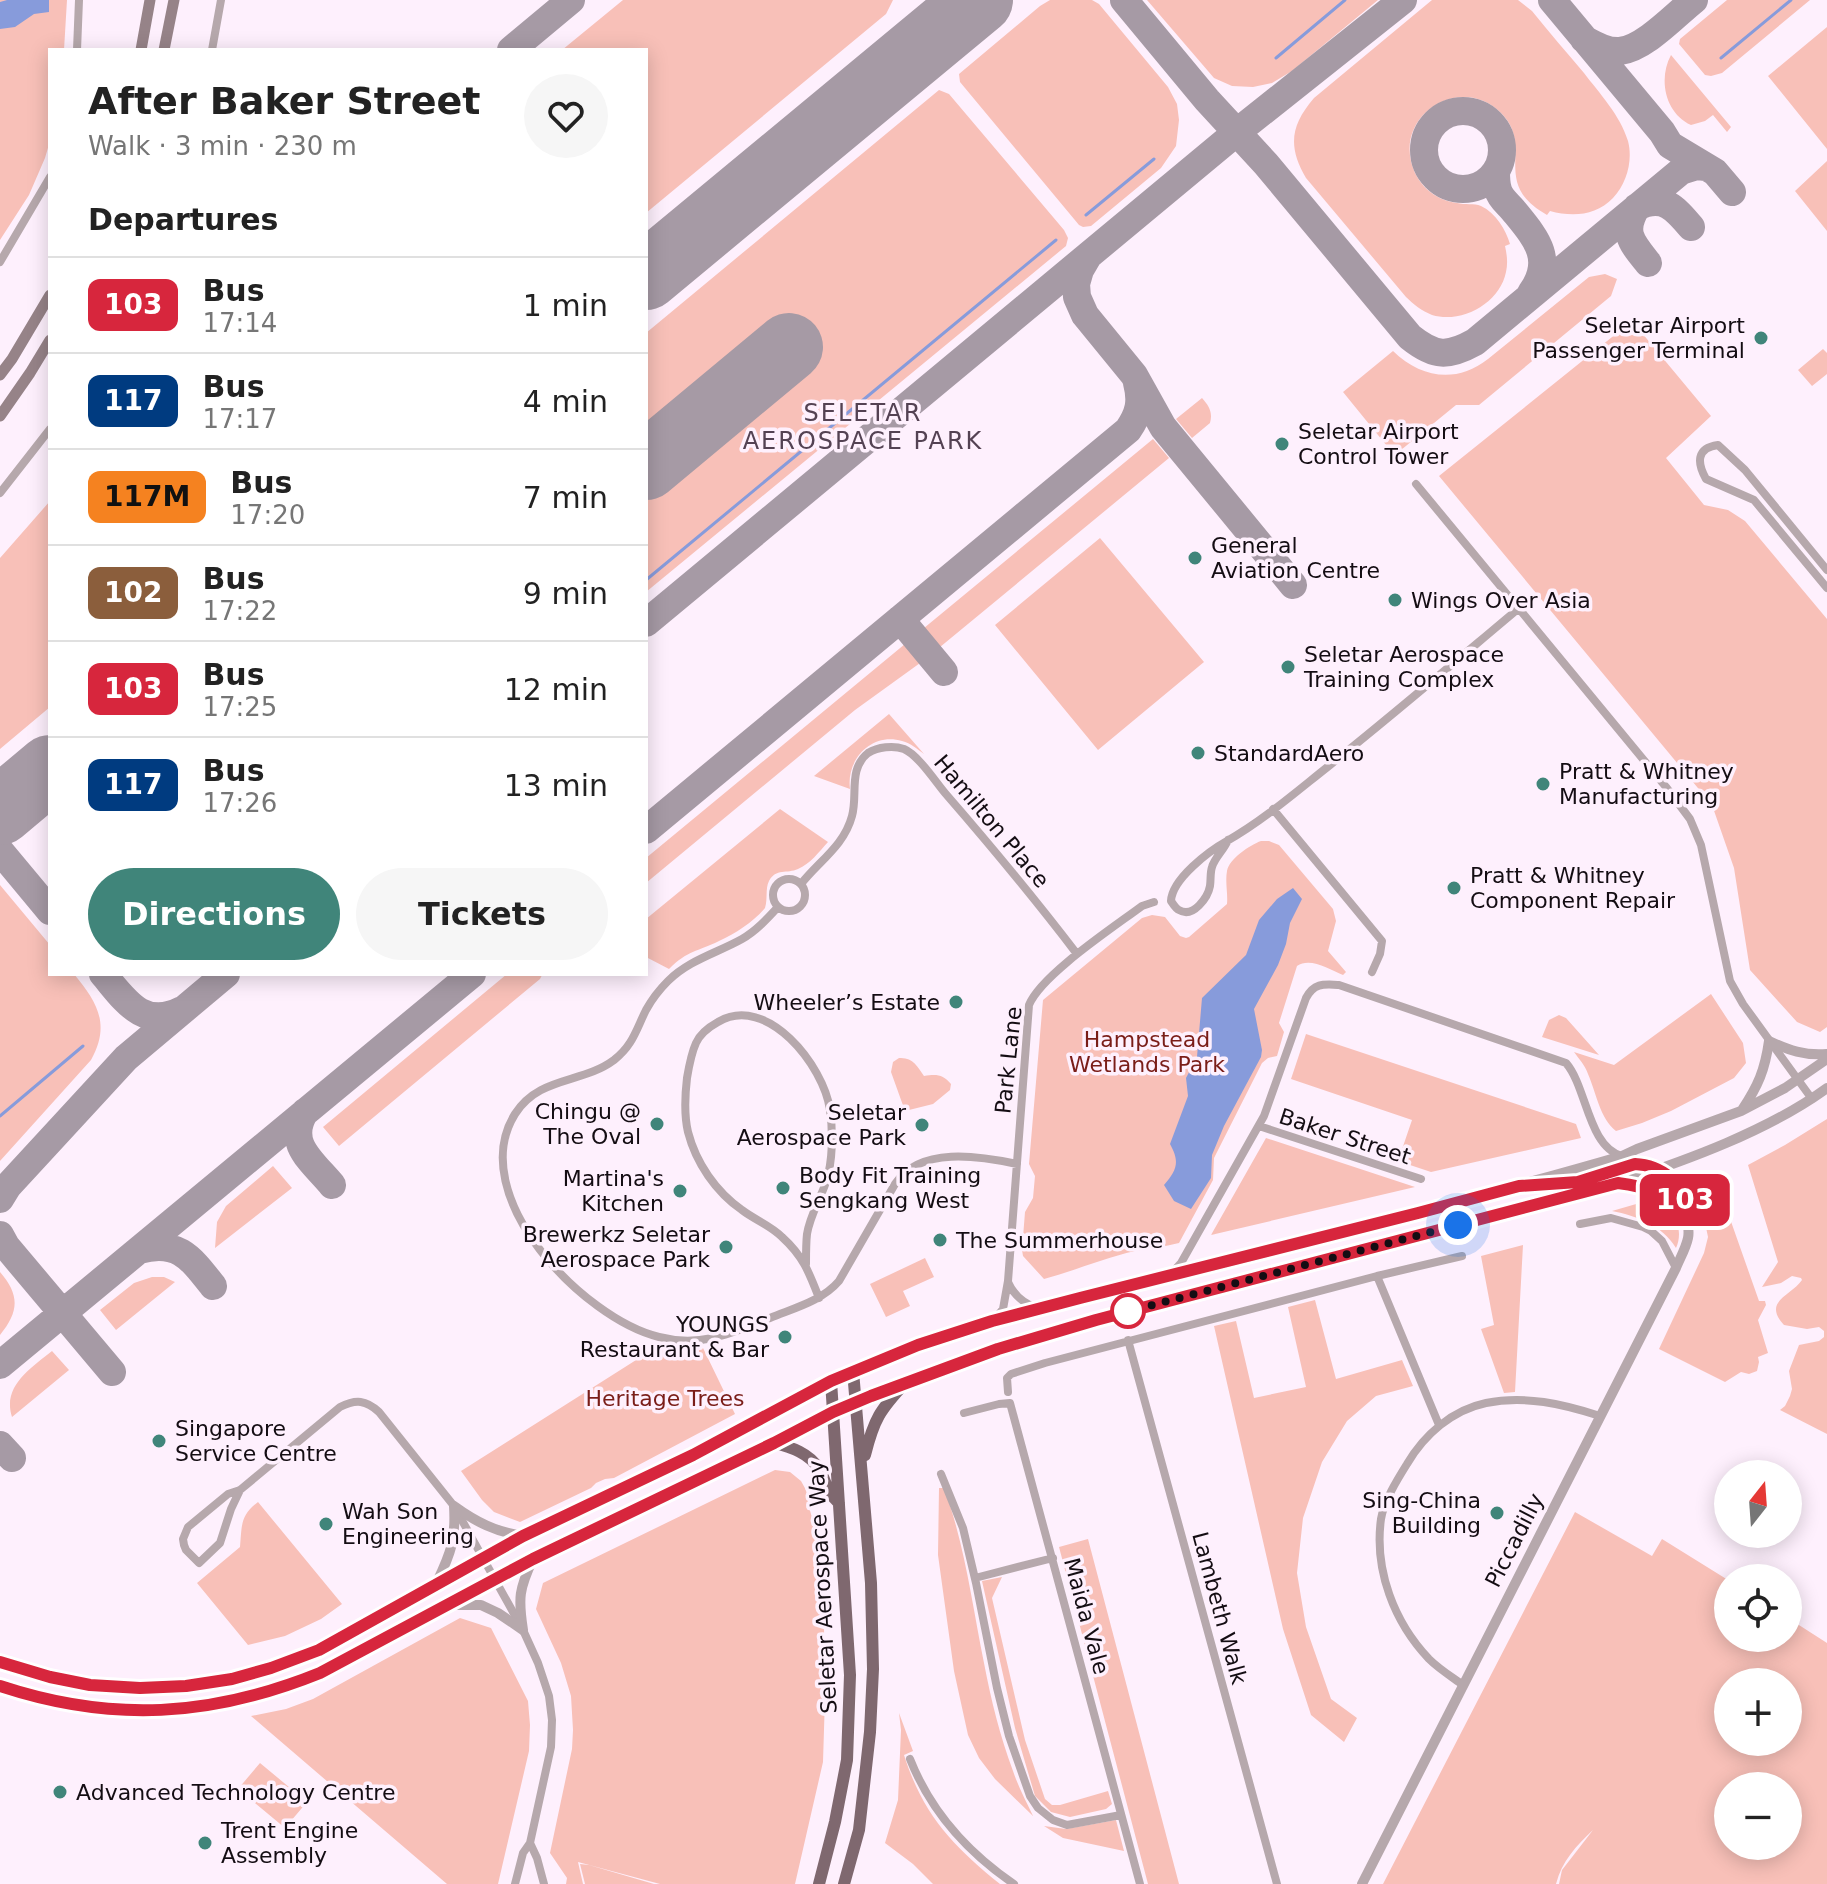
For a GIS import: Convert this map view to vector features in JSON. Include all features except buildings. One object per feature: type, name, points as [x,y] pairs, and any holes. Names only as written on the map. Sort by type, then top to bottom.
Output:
[{"type":"main road","points":[[141,48],[150,0]]},
{"type":"main road","points":[[164,48],[174,0]]},
{"type":"main road","points":[[0,375],[48,298]]},
{"type":"main road","points":[[0,416],[48,343]]},
{"type":"main road","name":"Seletar Aerospace Way","points":[[844,1884],[859,1830],[870,1732],[873,1669],[871,1583],[853,1371]]},
{"type":"main road","name":"Seletar Aerospace Way","points":[[819,1884],[847,1760],[850,1675],[831,1381]]},
{"type":"main road","points":[[862,1465],[873,1424],[905,1383]]},
{"type":"main road","points":[[774,1443],[794,1448],[819,1468],[828,1493],[839,1503]]},
{"type":"street","points":[[77,48],[79,0]]},
{"type":"street","points":[[212,48],[221,0]]},
{"type":"street","points":[[0,262],[48,180]]},
{"type":"street","points":[[0,493],[48,432]]},
{"type":"street","points":[[1827,570],[1725,450],[1712,445],[1705,450],[1700,462],[1706,479],[1754,500],[1827,588]]},
{"type":"street","points":[[1416,484],[1690,819],[1701,845],[1730,981],[1743,1004],[1812,1099]]},
{"type":"street","points":[[1787,539],[1795,532]]},
{"type":"street","points":[[1228,840],[1210,870],[1205,898],[1193,910],[1179,910],[1171,901],[1171,892],[1177,882],[1217,846],[1273,809],[1367,735],[1518,609]]},
{"type":"street","name":"Hamilton Place","points":[[801,884],[838,845],[848,829],[854,812],[855,779],[860,763],[871,751],[895,747],[914,757],[1077,954]]},
{"type":"street","points":[[1273,809],[1382,941],[1372,972]]},
{"type":"street","name":"Hamilton Place","points":[[792,878],[801,884],[805,893],[803,903],[789,911],[778,907],[772,898],[777,883],[792,878]]},
{"type":"street","name":"Park Lane","points":[[992,1321],[1003,1309],[1008,1281],[1028,1011],[1036,992],[1077,954],[1142,906],[1154,902]]},
{"type":"street","points":[[778,907],[744,938],[690,964],[668,981],[646,1010],[637,1033],[611,1062],[538,1091],[515,1115],[502,1156],[503,1173],[526,1231],[555,1267],[601,1309],[640,1331],[661,1338],[687,1341],[722,1337],[819,1298],[831,1290],[900,1176],[908,1170],[922,1163],[963,1156],[1017,1164]]},
{"type":"street","points":[[1169,1275],[1181,1263],[1259,1126],[1309,991],[1318,985],[1339,985],[1566,1063],[1573,1071],[1596,1132],[1610,1151],[1622,1156]]},
{"type":"street","points":[[806,1264],[807,1234],[829,1165],[831,1124],[828,1097],[818,1073],[785,1033],[754,1017],[723,1019],[697,1039],[690,1059],[686,1096],[692,1146],[705,1172],[722,1193],[739,1209],[771,1227],[806,1264],[819,1298]]},
{"type":"street","points":[[1769,1041],[1790,1051],[1827,1056]]},
{"type":"street","points":[[1741,1111],[1763,1073],[1769,1041]]},
{"type":"street","points":[[0,1662],[90,1685],[140,1688],[186,1686],[232,1679],[271,1668],[319,1650],[523,1536],[736,1433],[831,1381],[918,1345],[992,1321],[1418,1213],[1622,1156],[1741,1111],[1778,1093],[1827,1056]]},
{"type":"street","points":[[0,1686],[76,1706],[143,1711],[233,1702],[289,1685],[320,1673],[533,1559],[856,1402],[998,1349],[1096,1320],[1618,1183],[1781,1118],[1827,1088]]},
{"type":"street","name":"Baker Street","points":[[1259,1126],[1421,1179]]},
{"type":"street","points":[[1519,1186],[1578,1182],[1635,1164],[1657,1170]]},
{"type":"street","name":"Piccadilly","points":[[1362,1884],[1688,1239],[1684,1199],[1677,1183],[1657,1170]]},
{"type":"street","points":[[1618,1183],[1654,1190],[1684,1211]]},
{"type":"street","points":[[1580,1224],[1611,1218],[1643,1227],[1662,1241],[1676,1268]]},
{"type":"street","points":[[785,1239],[799,1242],[807,1234]]},
{"type":"street","points":[[1008,1392],[1007,1378],[1011,1374],[1045,1363],[1462,1256]]},
{"type":"street","points":[[1377,1276],[1439,1425]]},
{"type":"street","points":[[1008,1281],[1015,1295],[1040,1309]]},
{"type":"street","name":"Lambeth Walk","points":[[1128,1340],[1277,1884]]},
{"type":"street","points":[[1463,1685],[1430,1660],[1398,1616],[1386,1587],[1380,1550],[1381,1516],[1396,1482],[1418,1445],[1439,1425],[1460,1412],[1486,1403],[1528,1400],[1566,1405],[1600,1416]]},
{"type":"street","points":[[240,1490],[220,1543],[199,1563],[184,1545],[188,1527],[228,1494],[240,1490],[340,1407],[358,1401],[370,1404],[379,1412],[454,1506],[523,1630],[549,1696],[551,1747],[530,1843],[523,1853],[515,1884]]},
{"type":"street","name":"Maida Vale","points":[[964,1413],[1010,1403],[1140,1884]]},
{"type":"street","points":[[941,1474],[963,1528],[1000,1700],[1030,1796],[1038,1808],[1053,1820],[1067,1825],[1121,1815]]},
{"type":"street","points":[[454,1506],[492,1529],[523,1536]]},
{"type":"street","points":[[436,1584],[451,1552],[456,1530],[454,1506]]},
{"type":"street","points":[[975,1578],[1053,1558]]},
{"type":"street","points":[[523,1630],[520,1593],[533,1559]]},
{"type":"street","points":[[445,1605],[481,1605],[523,1630]]},
{"type":"street","points":[[910,1759],[929,1798],[949,1827],[972,1852],[1014,1884]]},
{"type":"street","points":[[530,1843],[544,1884]]},
{"type":"green space","points":[[0,0],[67,0],[64,48],[48,48],[48,148],[29,195],[0,240]]},
{"type":"green space","points":[[623,0],[893,0],[886,14],[648,211],[648,48],[564,48]]},
{"type":"green space","points":[[1050,0],[1092,0],[1099,4],[1168,87],[1177,104],[1176,146],[1161,168],[1091,226],[1079,225],[960,82],[959,74]]},
{"type":"green space","points":[[1147,0],[1378,0],[1292,71],[1272,83],[1253,87],[1232,86],[1214,78]]},
{"type":"green space","points":[[1432,0],[1518,0],[1532,11],[1603,97],[1620,122],[1629,148],[1625,178],[1618,192],[1606,204],[1583,214],[1550,211],[1547,215],[1529,202],[1520,189],[1516,175],[1514,134],[1507,120],[1494,107],[1479,99],[1463,97],[1448,99],[1422,116],[1410,144],[1411,161],[1417,177],[1427,190],[1441,198],[1486,209],[1500,222],[1510,244],[1505,246],[1506,272],[1502,283],[1488,302],[1467,314],[1444,317],[1432,315],[1406,297],[1306,178],[1294,146],[1296,127],[1314,98]]},
{"type":"green space","points":[[1727,0],[1810,0],[1722,73],[1705,75],[1679,44],[1680,39]]},
{"type":"green space","points":[[1827,27],[1827,149],[1768,76]]},
{"type":"green space","points":[[1671,55],[1731,127],[1727,132],[1713,115],[1691,125],[1675,112],[1665,85]]},
{"type":"green space","points":[[939,90],[949,94],[1068,238],[1066,246],[648,590],[648,331]]},
{"type":"green space","points":[[1827,161],[1827,231],[1795,191]]},
{"type":"green space","points":[[1605,274],[1617,279],[1611,296],[1479,405],[1456,405],[1401,450],[1391,451],[1343,392],[1393,351],[1427,372],[1451,375],[1476,367],[1589,277]]},
{"type":"green space","points":[[1632,321],[1711,416],[1666,458],[1704,505],[1728,510],[1745,521],[1827,619],[1827,1027],[1820,1032],[1797,1022],[1750,970],[1734,868],[1712,805],[1439,476]]},
{"type":"green space","points":[[1823,349],[1827,353],[1827,374],[1812,386],[1798,370]]},
{"type":"green space","points":[[1202,398],[1210,409],[1210,423],[1192,438],[1176,419]]},
{"type":"green space","points":[[1153,439],[1169,458],[934,652],[918,633]]},
{"type":"green space","points":[[48,503],[48,709],[0,749],[0,558]]},
{"type":"green space","points":[[1100,538],[1204,662],[1098,750],[995,625]]},
{"type":"green space","points":[[911,639],[927,658],[855,710],[648,881],[648,856]]},
{"type":"green space","points":[[889,714],[924,754],[905,742],[881,740],[863,750],[857,758],[852,768],[850,789],[814,776]]},
{"type":"green space","points":[[780,809],[828,842],[802,867],[772,877],[765,908],[755,918],[738,931],[687,955],[669,969],[648,958],[648,917]]},
{"type":"green space","name":"Hampstead Wetlands Park","points":[[1261,841],[1279,845],[1333,909],[1336,921],[1328,951],[1346,972],[1343,975],[1314,963],[1297,966],[1279,1023],[1284,1032],[1277,1056],[1262,1063],[1214,1158],[1213,1180],[1179,1243],[1123,1254],[1044,1279],[1023,1256],[1022,1250],[1025,1212],[1033,1198],[1035,1176],[1029,1164],[1043,1000],[1142,918],[1152,915],[1165,917],[1180,936],[1189,937],[1227,904],[1226,875],[1232,862]]},
{"type":"green space","points":[[0,885],[48,943],[48,976],[76,976],[89,994],[99,1014],[100,1035],[91,1060],[0,1161]]},
{"type":"green space","points":[[505,976],[542,976],[339,1146],[323,1127]]},
{"type":"green space","points":[[1711,994],[1743,1043],[1746,1063],[1734,1078],[1671,1111],[1616,1131],[1606,1120],[1587,1071],[1574,1052],[1614,1065]]},
{"type":"green space","points":[[1559,1015],[1566,1018],[1599,1055],[1542,1037],[1549,1020]]},
{"type":"green space","points":[[1306,1034],[1576,1124],[1581,1138],[1431,1172],[1398,1161],[1412,1120],[1291,1079]]},
{"type":"green space","points":[[899,1058],[911,1061],[924,1076],[945,1078],[951,1084],[950,1090],[933,1104],[905,1111],[891,1072],[893,1062]]},
{"type":"green space","points":[[1827,1119],[1827,1434],[1780,1410],[1790,1396],[1789,1371],[1799,1345],[1819,1341],[1824,1337],[1824,1331],[1819,1327],[1807,1329],[1784,1325],[1778,1317],[1777,1304],[1797,1286],[1801,1278],[1792,1276],[1781,1283],[1762,1287],[1778,1262],[1748,1165]]},
{"type":"green space","points":[[1266,1138],[1415,1187],[1211,1235]]},
{"type":"green space","points":[[273,1166],[292,1188],[215,1248],[217,1222],[226,1206]]},
{"type":"green space","points":[[1650,1200],[1665,1204],[1675,1216],[1679,1232],[1676,1248],[1664,1233],[1648,1223],[1612,1211]]},
{"type":"green space","points":[[1720,1208],[1728,1213],[1759,1301],[1765,1301],[1758,1320],[1768,1353],[1758,1357],[1757,1371],[1749,1374],[1741,1372],[1725,1382],[1659,1349],[1704,1253],[1708,1237],[1703,1213]]},
{"type":"green space","points":[[1523,1245],[1515,1392],[1504,1393],[1481,1329],[1494,1325],[1481,1256]]},
{"type":"green space","points":[[925,1258],[934,1277],[903,1291],[910,1306],[886,1317],[870,1284]]},
{"type":"green space","points":[[0,1272],[11,1288],[15,1304],[11,1319],[0,1335]]},
{"type":"green space","points":[[164,1277],[175,1282],[116,1330],[100,1310],[134,1283]]},
{"type":"green space","points":[[1315,1300],[1336,1379],[1402,1360],[1413,1386],[1376,1396],[1347,1421],[1322,1462],[1303,1518],[1297,1573],[1306,1627],[1331,1699],[1357,1718],[1344,1742],[1311,1715],[1283,1629],[1214,1326],[1236,1321],[1254,1398],[1306,1387],[1288,1307]]},
{"type":"green space","name":"Heritage Trees","points":[[655,1348],[703,1348],[735,1414],[614,1478],[596,1483],[520,1522],[494,1512],[482,1500],[461,1471]]},
{"type":"green space","points":[[52,1351],[69,1370],[12,1417],[11,1396],[15,1387],[27,1371]]},
{"type":"green space","points":[[775,1470],[790,1472],[806,1490],[823,1557],[823,1762],[795,1884],[660,1884],[578,1862],[583,1884],[566,1884],[567,1878],[550,1853],[572,1749],[571,1696],[561,1663],[536,1609],[543,1583]]},
{"type":"green space","points":[[939,1488],[944,1488],[957,1531],[1000,1731],[1015,1777],[1033,1816],[995,1779],[979,1758],[968,1735],[954,1671],[938,1555]]},
{"type":"green space","points":[[258,1502],[342,1604],[321,1619],[285,1636],[248,1645],[197,1583],[240,1547],[245,1517]]},
{"type":"green space","points":[[1575,1512],[1652,1556],[1662,1539],[1714,1571],[1714,1652],[1802,1652],[1802,1627],[1827,1643],[1827,1884],[1559,1884],[1562,1870],[1593,1830],[1570,1854],[1562,1868],[1556,1884],[1383,1884]]},
{"type":"green space","points":[[1088,1539],[1179,1884],[1148,1884],[1059,1547]]},
{"type":"green space","points":[[1002,1577],[992,1598],[1025,1740],[1045,1799],[1052,1805],[1060,1805],[1108,1791],[1112,1804],[1106,1809],[1070,1817],[1051,1812],[1035,1796],[1015,1728],[982,1581]]},
{"type":"green space","points":[[460,1618],[491,1628],[528,1701],[529,1751],[498,1884],[447,1884],[251,1716],[286,1709],[313,1699]]},
{"type":"green space","points":[[899,1713],[913,1751],[904,1755],[930,1812],[954,1842],[1000,1884],[933,1884],[885,1843],[898,1800]]},
{"type":"green space","points":[[260,1763],[307,1802],[285,1828],[238,1789]]},
{"type":"green space","points":[[1116,1820],[1124,1851],[1063,1838],[1044,1826],[1066,1829]]},
{"type":"green space","points":[[580,1864],[589,1865],[654,1884],[585,1884]]},
{"type":"water","points":[[49,0],[49,12],[34,14],[15,27],[0,29],[0,2]]},
{"type":"water","points":[[1293,888],[1302,899],[1290,923],[1278,965],[1254,1009],[1261,1057],[1212,1155],[1211,1178],[1191,1209],[1174,1201],[1164,1185],[1176,1166],[1170,1144],[1188,1096],[1186,1078],[1197,1057],[1202,998],[1246,955],[1259,920],[1277,899]]},
{"type":"waterway","points":[[1276,58],[1345,0]]},
{"type":"waterway","points":[[1721,58],[1791,0]]},
{"type":"waterway","points":[[1086,215],[1154,159]]},
{"type":"waterway","points":[[648,578],[1056,240]]},
{"type":"waterway","points":[[0,1116],[83,1046]]},
{"type":"taxiway","points":[[513,48],[571,0]]},
{"type":"taxiway","points":[[933,38],[939,19],[940,0]]},
{"type":"taxiway","points":[[1124,0],[1410,337],[1434,351],[1449,352],[1475,342],[1681,171],[1697,166],[1706,167]]},
{"type":"taxiway","points":[[648,621],[1237,132],[1403,0]]},
{"type":"taxiway","points":[[1552,0],[1670,145],[1715,172],[1732,192]]},
{"type":"taxiway","points":[[1584,39],[1610,50],[1630,49],[1649,38],[1694,0]]},
{"type":"taxiway","points":[[1463,111],[1478,114],[1491,122],[1499,135],[1502,150],[1499,165],[1491,178],[1478,186],[1463,189],[1448,186],[1435,178],[1427,165],[1424,150],[1427,135],[1435,122],[1448,114],[1463,111]]},
{"type":"taxiway","points":[[1496,171],[1500,196],[1529,230],[1540,249],[1542,269],[1531,293]]},
{"type":"taxiway","points":[[1648,263],[1630,237],[1630,223],[1637,207],[1654,202],[1668,205],[1691,227]]},
{"type":"taxiway","points":[[1087,258],[1076,284],[1077,297],[1085,315],[1134,375],[1163,427],[1293,585]]},
{"type":"taxiway","points":[[648,828],[1128,430],[1138,408],[1137,383]]},
{"type":"taxiway","points":[[900,619],[944,672]]},
{"type":"taxiway","points":[[0,851],[48,909]]},
{"type":"taxiway","points":[[105,976],[127,1002],[146,1014],[168,1015],[182,1010]]},
{"type":"taxiway","points":[[0,1199],[8,1186],[126,1058],[224,976]]},
{"type":"taxiway","points":[[0,1365],[470,976]]},
{"type":"taxiway","points":[[305,1112],[298,1133],[300,1143],[332,1185]]},
{"type":"taxiway","points":[[0,1235],[112,1372]]},
{"type":"taxiway","points":[[139,1250],[152,1247],[174,1249],[190,1259],[213,1286]]},
{"type":"taxiway","points":[[0,1445],[12,1458]]},
{"type":"runway","points":[[648,274],[979,0]]},
{"type":"runway","points":[[648,464],[789,347]]},
{"type":"runway","points":[[0,811],[48,771]]},
{"type":"bus line","name":"103","points":[[0,1662],[90,1685],[140,1688],[186,1686],[232,1679],[319,1650],[523,1536],[693,1455],[831,1381],[918,1345],[992,1321],[1519,1186],[1578,1182],[1635,1164],[1643,1164],[1673,1179],[1686,1204],[1684,1211],[1654,1190],[1618,1183],[1096,1320],[998,1349],[833,1412],[495,1578],[320,1673],[261,1694],[233,1702],[143,1711],[76,1706],[0,1686]]},
{"type":"place","name":"Seletar Airport Passenger Terminal","points":[[1761,338]]},
{"type":"place","name":"Seletar Airport Control Tower","points":[[1282,444]]},
{"type":"place","name":"General Aviation Centre","points":[[1195,558]]},
{"type":"place","name":"Wings Over Asia","points":[[1395,600]]},
{"type":"place","name":"Seletar Aerospace Training Complex","points":[[1288,667]]},
{"type":"place","name":"StandardAero","points":[[1198,753]]},
{"type":"place","name":"Pratt & Whitney Manufacturing","points":[[1543,784]]},
{"type":"place","name":"Pratt & Whitney Component Repair","points":[[1454,888]]},
{"type":"place","name":"Wheeler’s Estate","points":[[956,1002]]},
{"type":"place","name":"Chingu @ The Oval","points":[[657,1124]]},
{"type":"place","name":"Seletar Aerospace Park","points":[[922,1125]]},
{"type":"place","name":"Body Fit Training Sengkang West","points":[[783,1188]]},
{"type":"place","name":"Martina's Kitchen","points":[[680,1191]]},
{"type":"place","name":"The Summerhouse","points":[[940,1240]]},
{"type":"place","name":"Brewerkz Seletar Aerospace Park","points":[[726,1247]]},
{"type":"place","name":"YOUNGS Restaurant & Bar","points":[[785,1337]]},
{"type":"place","name":"Singapore Service Centre","points":[[159,1441]]},
{"type":"place","name":"Sing-China Building","points":[[1497,1513]]},
{"type":"place","name":"Wah Son Engineering","points":[[326,1524]]},
{"type":"place","name":"Advanced Technology Centre","points":[[60,1792]]},
{"type":"place","name":"Trent Engine Assembly","points":[[205,1843]]},
{"type":"district","name":"SELETAR AEROSPACE PARK","points":[[863,427]]},
{"type":"route","points":[[1128,1311],[1458,1225]]}]
